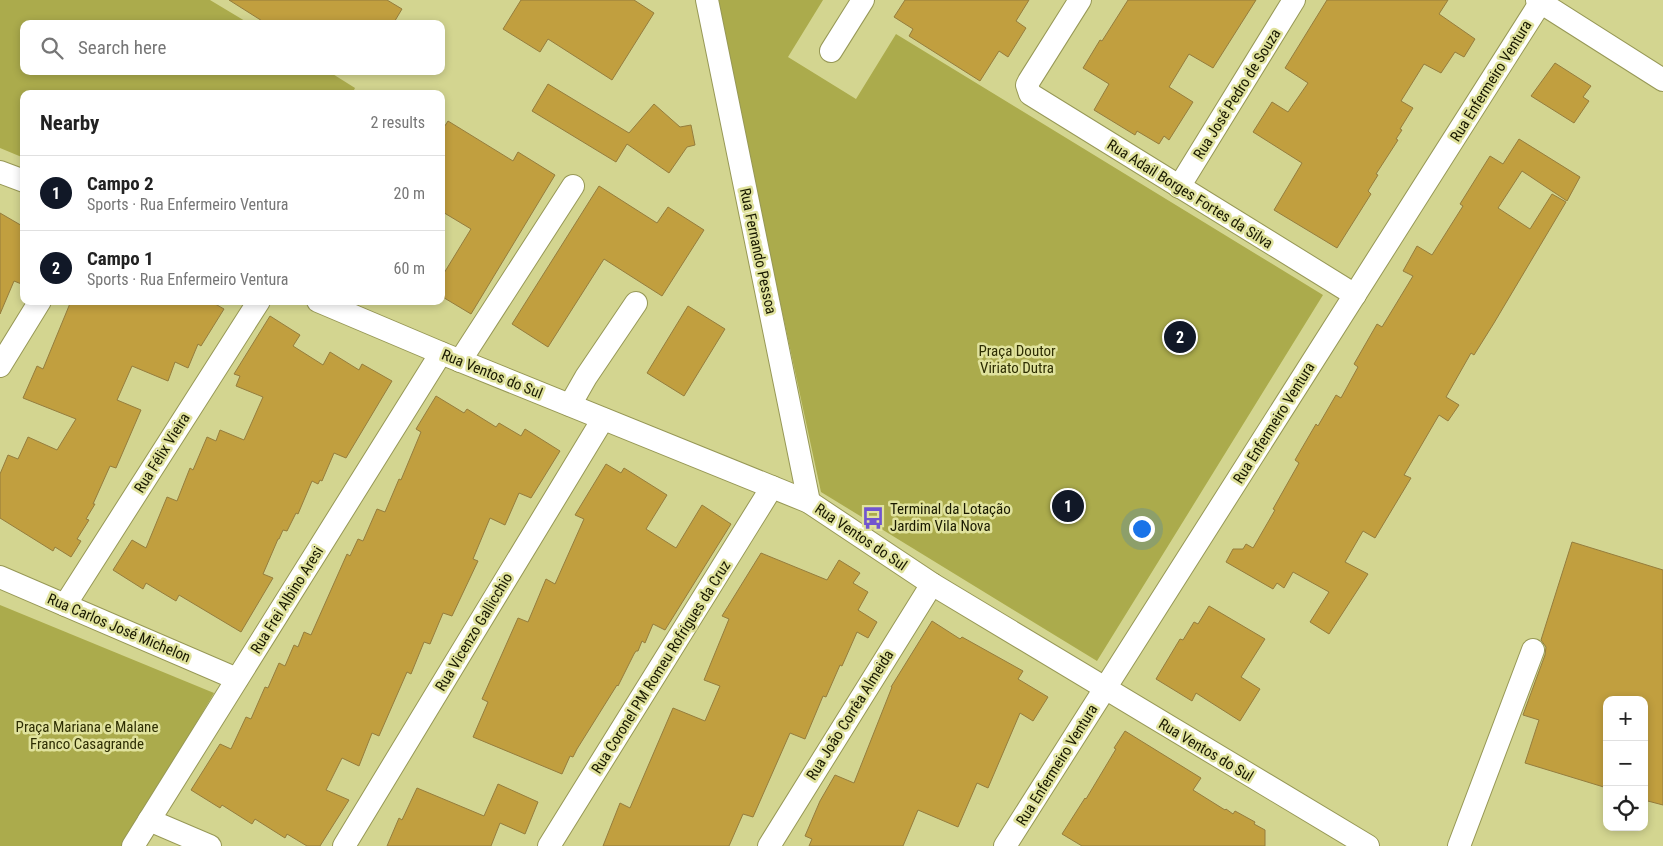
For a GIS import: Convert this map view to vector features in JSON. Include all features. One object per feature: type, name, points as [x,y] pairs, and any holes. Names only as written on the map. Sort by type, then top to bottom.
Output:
[{"type":"street","name":"Rua Fernando Pessoa","points":[[706,0],[809,502]]},
{"type":"street","points":[[831,51],[863,0]]},
{"type":"street","name":"Rua Adail Borges Fortes da Silva","points":[[1080,0],[1029,81],[1028,90],[1034,97],[1355,295]]},
{"type":"street","name":"Rua José Pedro de Souza","points":[[1179,187],[1294,0]]},
{"type":"street","points":[[1540,1],[1663,80]]},
{"type":"street","name":"Rua Enfermeiro Ventura","points":[[1005,846],[1540,1]]},
{"type":"street","points":[[0,172],[20,180]]},
{"type":"street","name":"Rua Frei Albino Aresi","points":[[133,846],[237,679],[450,357],[573,186]]},
{"type":"street","points":[[570,405],[586,377],[636,303]]},
{"type":"street","points":[[0,366],[38,305]]},
{"type":"street","name":"Rua Félix Vieira","points":[[65,605],[256,305]]},
{"type":"street","name":"Rua Ventos do Sul","points":[[327,305],[450,357],[809,502],[932,584],[1368,846]]},
{"type":"street","name":"Rua Vicenzo Gallicchio","points":[[344,846],[603,419]]},
{"type":"street","name":"Rua Coronel PM Romeu Rofrigues da Cruz","points":[[549,846],[772,487]]},
{"type":"street","name":"Rua Carlos José Michelon","points":[[0,577],[237,679]]},
{"type":"street","name":"Rua João Corrêa Almeida","points":[[769,846],[932,584]]},
{"type":"street","points":[[1459,846],[1533,650]]},
{"type":"street","points":[[149,820],[210,846]]},
{"type":"green space","points":[[0,0],[210,0],[243,20],[20,20],[20,75],[334,75],[355,88],[354,90],[20,90],[20,156],[0,148]]},
{"type":"green space","name":"Praça Doutor Viriato Dutra","points":[[715,0],[823,0],[788,57],[856,99],[896,34],[1323,295],[1097,661],[821,492]]},
{"type":"green space","name":"Praça Mariana e Malane Franco Casagrande","points":[[0,605],[214,693],[124,846],[0,846]]},
{"type":"building","points":[[229,0],[387,0],[402,9],[395,20],[261,20]]},
{"type":"building","points":[[521,0],[634,0],[654,13],[612,80],[548,39],[540,52],[503,29]]},
{"type":"building","points":[[905,0],[1029,0],[1016,21],[1026,28],[1008,57],[999,51],[980,81],[909,36],[913,29],[894,17]]},
{"type":"building","points":[[1128,0],[1256,0],[1213,68],[1189,54],[1169,87],[1193,102],[1169,140],[1164,136],[1159,144],[1137,131],[1135,135],[1094,110],[1109,84],[1083,68]]},
{"type":"building","points":[[1327,0],[1448,0],[1439,14],[1475,39],[1464,57],[1455,52],[1441,73],[1424,64],[1401,101],[1413,108],[1400,129],[1402,130],[1396,139],[1398,140],[1376,174],[1378,175],[1368,191],[1371,194],[1337,248],[1274,210],[1302,163],[1253,132],[1272,102],[1288,112],[1308,83],[1285,68]]},
{"type":"building","points":[[1555,63],[1591,86],[1583,97],[1589,101],[1574,123],[1531,96]]},
{"type":"building","points":[[548,84],[629,133],[654,104],[680,127],[691,125],[695,145],[687,147],[669,173],[627,144],[616,162],[532,111]]},
{"type":"building","points":[[448,121],[513,161],[518,152],[555,175],[471,314],[445,298],[445,271],[471,229],[445,213],[445,126]]},
{"type":"building","points":[[1519,139],[1580,177],[1567,201],[1522,171],[1498,208],[1530,229],[1552,194],[1566,202],[1494,323],[1474,355],[1471,353],[1446,397],[1459,405],[1448,421],[1439,415],[1404,475],[1411,478],[1375,538],[1363,531],[1345,562],[1368,574],[1329,634],[1310,622],[1329,592],[1293,572],[1284,588],[1277,583],[1273,589],[1226,562],[1233,549],[1243,549],[1246,544],[1253,548],[1299,463],[1295,460],[1316,424],[1318,426],[1336,395],[1341,398],[1358,367],[1354,364],[1377,324],[1382,327],[1413,276],[1403,271],[1417,246],[1432,255],[1463,206],[1460,204],[1490,156],[1503,164]]},
{"type":"building","points":[[599,186],[657,223],[668,207],[704,230],[662,296],[604,259],[548,347],[512,324]]},
{"type":"building","points":[[0,213],[20,225],[20,283],[14,281],[0,314]]},
{"type":"building","points":[[69,305],[217,305],[224,309],[201,346],[198,344],[188,368],[175,362],[168,381],[132,366],[117,400],[141,410],[116,468],[110,466],[93,504],[95,504],[86,519],[89,520],[77,539],[81,541],[71,557],[55,547],[53,551],[0,518],[0,474],[8,455],[18,459],[28,437],[57,450],[76,419],[23,398],[37,366],[43,369]]},
{"type":"building","points":[[688,306],[725,329],[684,396],[647,373]]},
{"type":"building","points":[[270,316],[300,335],[293,346],[323,365],[330,352],[359,370],[362,364],[392,381],[346,458],[334,453],[322,481],[320,480],[318,484],[312,481],[298,514],[296,513],[287,531],[283,530],[278,539],[263,574],[273,578],[241,632],[179,595],[176,601],[146,583],[143,589],[113,570],[132,540],[146,548],[167,497],[177,501],[190,468],[193,470],[207,437],[216,441],[220,430],[244,440],[263,397],[236,386],[240,376],[234,374]]},
{"type":"building","points":[[436,396],[464,413],[467,409],[496,427],[499,423],[521,436],[525,429],[560,451],[531,498],[519,493],[505,525],[490,518],[473,559],[478,561],[452,616],[443,613],[430,644],[424,642],[411,674],[407,672],[379,736],[372,733],[359,766],[342,758],[326,790],[349,800],[320,846],[307,846],[287,834],[285,838],[255,819],[252,824],[222,805],[220,808],[191,790],[220,744],[231,749],[246,717],[251,719],[265,687],[268,688],[279,663],[285,666],[294,645],[298,647],[304,632],[311,635],[347,554],[350,556],[358,539],[363,541],[377,509],[385,512],[421,432],[416,429]]},
{"type":"building","points":[[606,464],[621,473],[624,468],[667,495],[646,529],[676,548],[702,505],[731,524],[665,630],[653,624],[645,643],[642,641],[618,686],[573,757],[570,756],[562,774],[473,737],[488,702],[482,699],[518,618],[528,622],[546,579],[555,584],[584,519],[575,515]]},
{"type":"building","points":[[1572,542],[1663,570],[1663,805],[1648,801],[1648,696],[1603,696],[1603,787],[1525,763],[1539,720],[1523,715],[1545,655],[1546,647],[1541,640]]},
{"type":"building","points":[[761,553],[827,580],[839,560],[860,573],[853,583],[868,592],[858,610],[877,622],[868,638],[857,632],[826,697],[823,696],[805,739],[790,733],[753,817],[743,814],[729,846],[603,846],[620,803],[630,808],[673,708],[705,721],[720,686],[704,680],[729,619],[722,616]]},
{"type":"building","points":[[1209,606],[1265,639],[1241,677],[1260,689],[1240,721],[1196,693],[1192,701],[1156,679],[1180,639],[1183,640],[1194,622],[1198,624]]},
{"type":"building","points":[[932,621],[960,639],[962,637],[1023,671],[1018,679],[1048,697],[1033,721],[1020,713],[988,788],[977,783],[958,827],[918,810],[903,846],[809,846],[812,839],[805,836],[820,801],[835,775],[854,783],[891,687]]},
{"type":"building","points":[[1125,731],[1201,778],[1193,790],[1225,810],[1233,814],[1235,811],[1255,822],[1254,824],[1265,830],[1265,846],[1082,846],[1062,834],[1086,799]]},
{"type":"building","points":[[498,784],[538,802],[525,834],[500,823],[491,846],[387,846],[399,818],[402,820],[417,788],[484,816]]},
{"type":"place","name":"Campo 1","points":[[1180,337]]},
{"type":"place","name":"Campo 2","points":[[1068,506]]},
{"type":"place","name":"Terminal da Lotação Jardim Vila Nova","points":[[873,518]]}]
